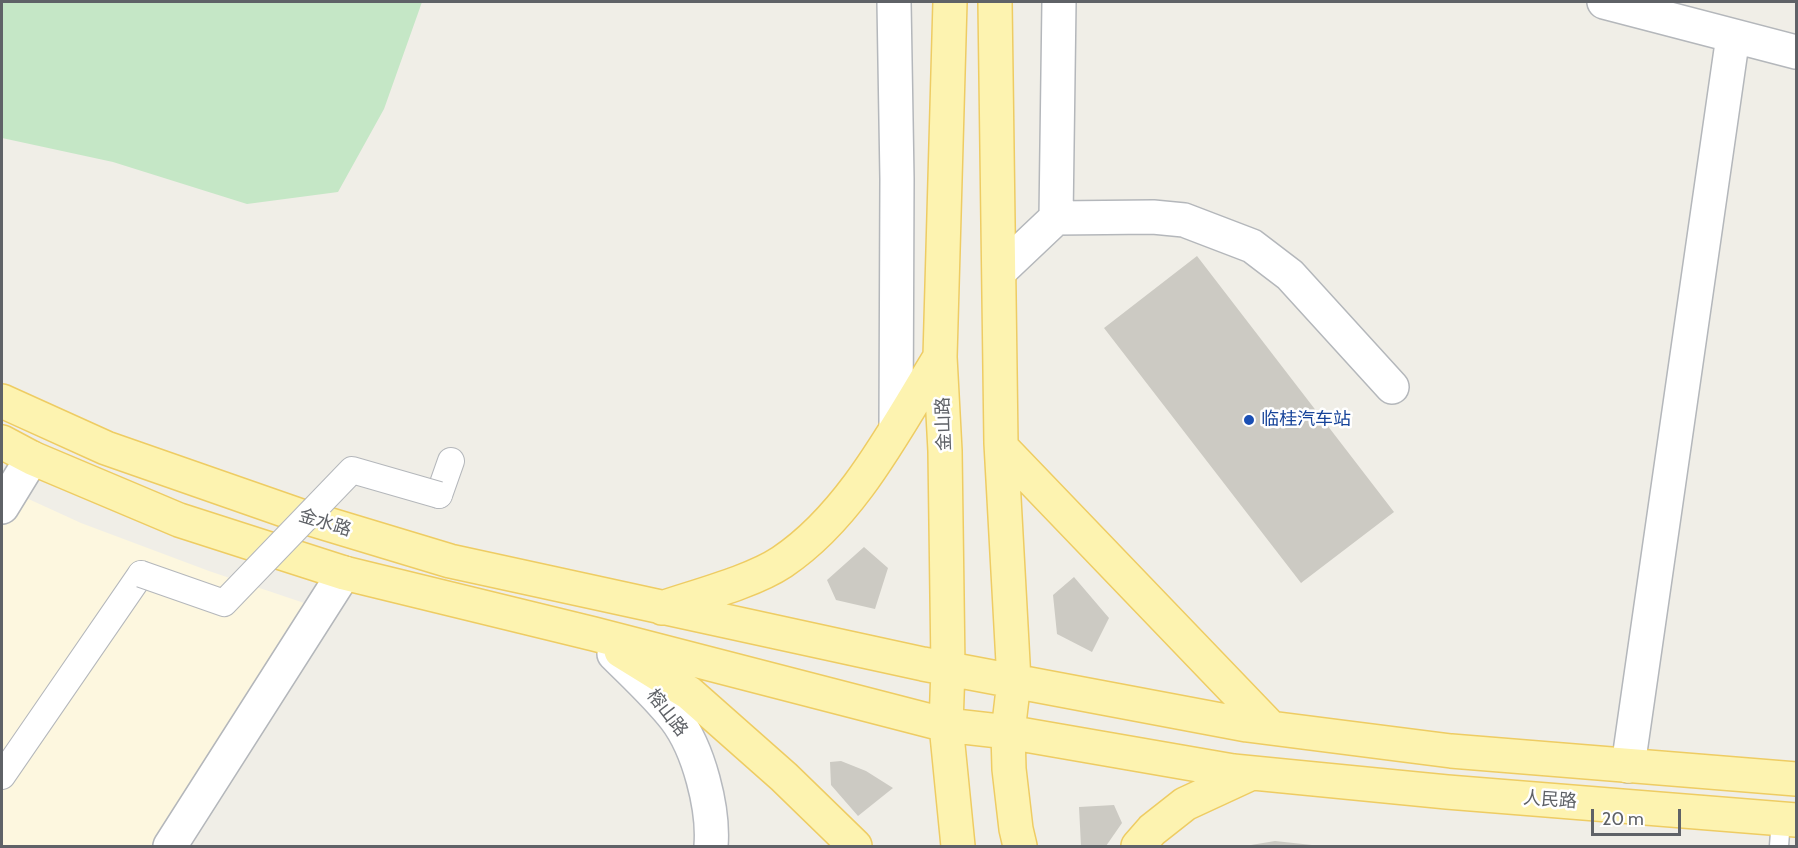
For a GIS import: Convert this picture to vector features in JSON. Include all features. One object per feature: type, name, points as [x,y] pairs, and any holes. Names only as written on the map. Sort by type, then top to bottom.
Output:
[{"type":"main road","name":"金山路","points":[[950,2],[940,357],[945,451],[948,668],[946,725],[958,846]]},
{"type":"main road","points":[[994,2],[1002,448],[1014,681],[1008,732],[1010,779],[1020,846]]},
{"type":"main road","points":[[660,608],[750,578],[781,563],[826,526],[851,496],[940,357]]},
{"type":"main road","name":"金水路","points":[[2,401],[106,447],[301,516],[450,561],[660,608],[948,668],[1271,728],[1451,751],[1628,766]]},
{"type":"main road","points":[[2,442],[32,458],[179,520],[344,573],[594,634],[689,693],[784,777],[855,846]]},
{"type":"main road","points":[[1002,448],[1271,728]]},
{"type":"main road","name":"人民路","points":[[594,634],[946,725],[1008,732],[1252,773],[1785,829]]},
{"type":"main road","points":[[1628,766],[1797,779]]},
{"type":"main road","points":[[1138,846],[1152,830],[1185,804],[1252,773]]},
{"type":"street","points":[[894,2],[897,179],[896,428]]},
{"type":"street","points":[[1056,218],[1059,2]]},
{"type":"street","points":[[1604,2],[1797,52]]},
{"type":"street","points":[[1628,766],[1733,36]]},
{"type":"street","points":[[1000,271],[1056,218],[1153,217],[1184,220],[1252,246],[1290,275],[1392,387]]},
{"type":"street","points":[[2,507],[32,458]]},
{"type":"street","points":[[2,776],[141,574],[224,603],[352,470],[439,495],[451,461]]},
{"type":"street","points":[[170,846],[344,573]]},
{"type":"street","name":"榕山路","points":[[594,634],[677,720],[693,750],[703,783],[711,816],[711,846]]},
{"type":"shaded area","points":[[11,491],[81,523],[209,571],[322,609],[170,846],[2,846],[2,507]]},
{"type":"green space","points":[[2,2],[422,2],[384,109],[338,192],[247,204],[113,162],[2,138]]},
{"type":"building","name":"临桂汽车站","points":[[1197,256],[1394,512],[1301,583],[1104,328]]},
{"type":"building","points":[[864,547],[888,568],[875,609],[836,600],[827,580]]},
{"type":"building","points":[[1074,577],[1109,618],[1092,652],[1057,634],[1053,595]]},
{"type":"building","points":[[841,761],[866,771],[893,788],[858,816],[831,785],[830,762]]},
{"type":"building","points":[[1114,805],[1122,823],[1106,846],[1081,846],[1079,807]]},
{"type":"building","points":[[1275,841],[1312,845],[1312,846],[1245,846]]},
{"type":"place","name":"临桂汽车站","points":[[1249,420]]}]
